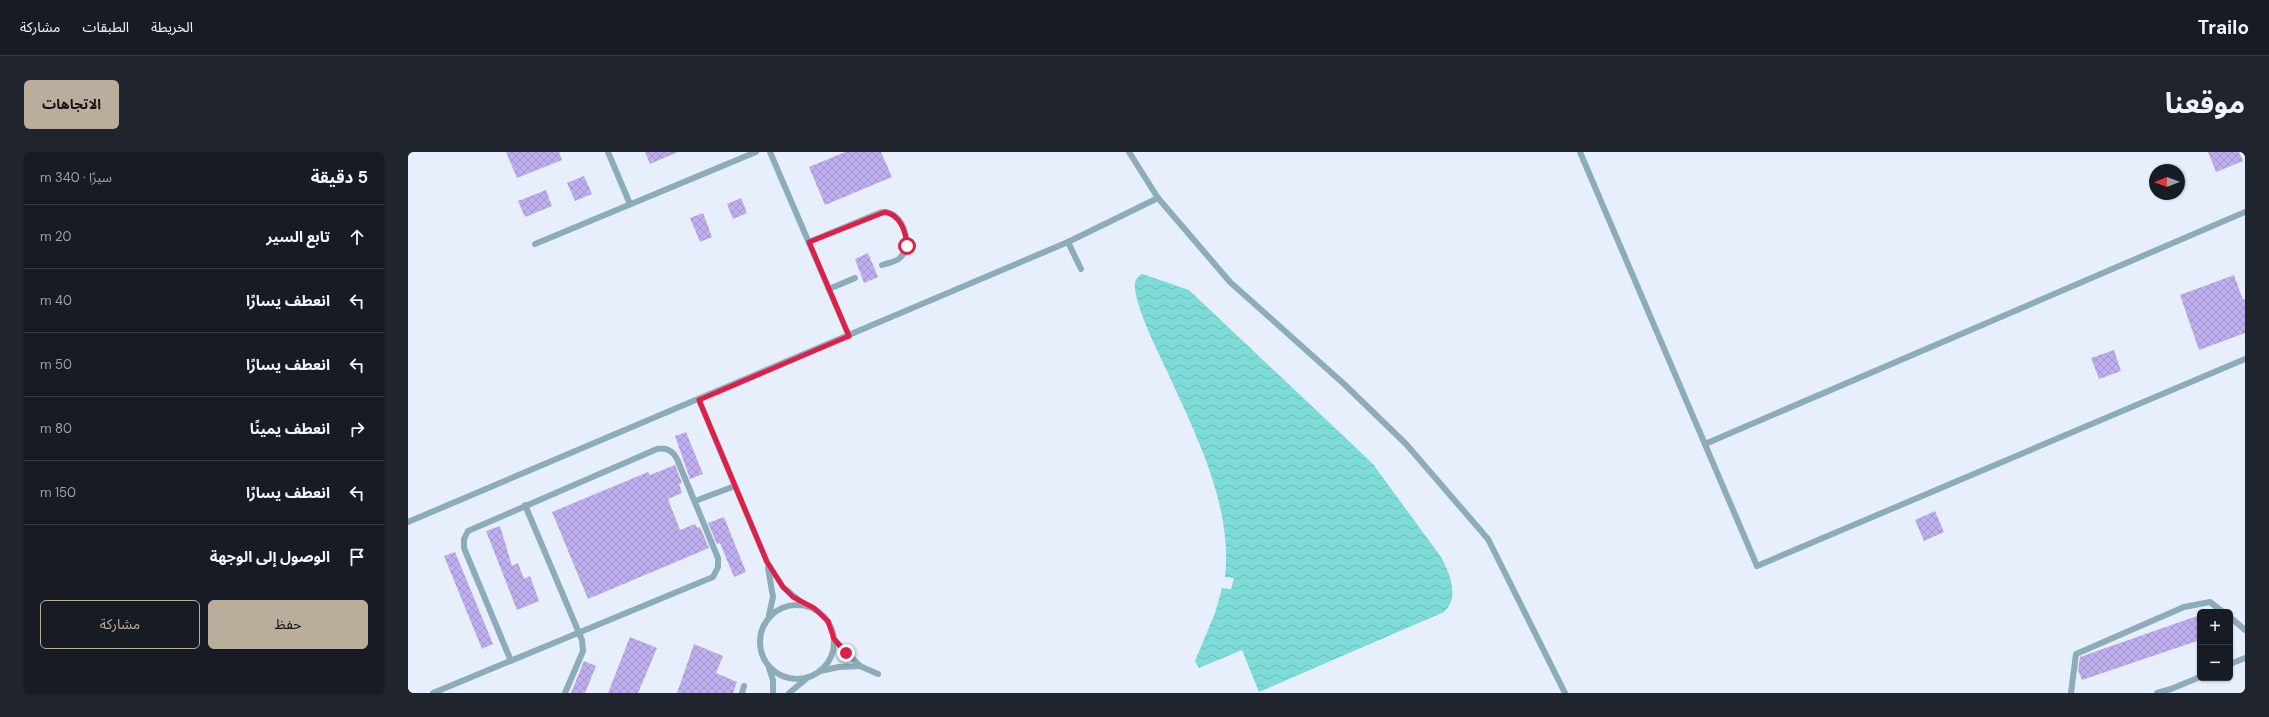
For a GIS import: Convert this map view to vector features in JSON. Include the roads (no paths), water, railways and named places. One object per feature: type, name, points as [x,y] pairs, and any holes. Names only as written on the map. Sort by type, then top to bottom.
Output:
[{"type":"lane","points":[[608,152],[630,204]]},
{"type":"lane","points":[[536,244],[756,152]]},
{"type":"lane","points":[[770,152],[849,336]]},
{"type":"lane","points":[[1129,152],[1158,198],[1230,282],[1344,384],[1406,444],[1488,539],[1565,693]]},
{"type":"lane","points":[[1580,152],[1757,566],[2245,359]]},
{"type":"lane","points":[[408,522],[699,400],[1068,242],[1158,198]]},
{"type":"lane","points":[[1705,444],[2245,212]]},
{"type":"lane","points":[[809,242],[879,213],[888,213],[897,217],[906,236],[907,246],[901,257],[882,265]]},
{"type":"lane","points":[[1068,242],[1081,269]]},
{"type":"lane","points":[[829,289],[855,278]]},
{"type":"lane","points":[[699,400],[767,562],[783,587],[805,605]]},
{"type":"lane","points":[[433,693],[511,661],[715,574],[718,567],[718,558],[675,455],[662,448],[471,528],[464,539],[464,548],[511,661]]},
{"type":"lane","points":[[695,502],[734,486]]},
{"type":"lane","points":[[525,505],[582,640],[583,651],[565,693]]},
{"type":"lane","points":[[767,562],[773,597],[772,606],[760,634],[760,642],[764,659],[769,666],[786,678],[807,678]]},
{"type":"lane","points":[[2071,693],[2076,654],[2184,607],[2210,602],[2219,609]]},
{"type":"lane","points":[[767,618],[773,612],[788,605],[805,605],[814,608],[824,617],[832,629],[834,639],[832,653],[820,671]]},
{"type":"lane","points":[[2233,620],[2245,630]]},
{"type":"lane","points":[[834,639],[860,666],[878,674]]},
{"type":"lane","points":[[2233,663],[2245,658]]},
{"type":"lane","points":[[769,666],[773,680],[774,693]]},
{"type":"lane","points":[[789,693],[807,678],[820,671],[840,667],[860,666]]},
{"type":"lane","points":[[2157,693],[2172,691],[2197,678]]},
{"type":"lane","points":[[742,693],[744,686]]},
{"type":"water","points":[[1142,274],[1189,290],[1373,464],[1441,557],[1448,570],[1452,585],[1452,600],[1444,612],[1259,692],[1242,650],[1199,668],[1195,661],[1215,613],[1222,588],[1231,589],[1234,578],[1225,577],[1226,550],[1223,523],[1217,496],[1200,444],[1143,319],[1135,289],[1135,282]]}]
